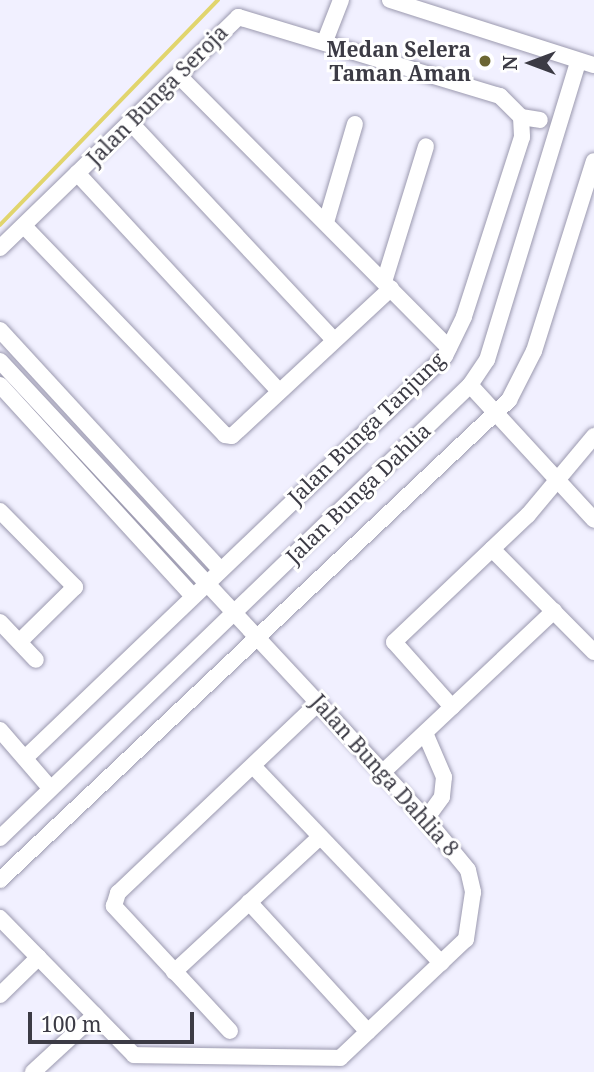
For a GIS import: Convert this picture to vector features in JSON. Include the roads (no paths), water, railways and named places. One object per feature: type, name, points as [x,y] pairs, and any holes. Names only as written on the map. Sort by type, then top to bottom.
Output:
[{"type":"street","points":[[325,41],[341,0]]},
{"type":"street","points":[[390,0],[586,63]]},
{"type":"street","name":"Jalan Bunga Seroja","points":[[0,247],[238,18],[325,41],[500,96],[521,117]]},
{"type":"street","name":"Jalan Bunga Dahlia","points":[[0,838],[470,385],[487,360],[586,63]]},
{"type":"street","points":[[179,76],[327,219],[449,348]]},
{"type":"street","points":[[521,117],[540,120]]},
{"type":"street","name":"Jalan Bunga Tanjung","points":[[25,758],[449,348],[522,137],[521,117]]},
{"type":"street","points":[[130,122],[333,339]]},
{"type":"street","points":[[327,219],[355,124]]},
{"type":"street","points":[[24,226],[219,431],[232,436],[388,285],[426,146]]},
{"type":"street","points":[[0,880],[497,414],[534,351],[594,161]]},
{"type":"street","points":[[77,173],[278,390]]},
{"type":"street","points":[[0,330],[219,568]]},
{"type":"street","name":"Jalan Bunga Dahlia 8","points":[[0,361],[236,611],[426,819],[468,870],[473,892],[470,931],[441,963],[340,1058],[142,1057],[95,1015],[0,918]]},
{"type":"street","points":[[0,385],[192,595]]},
{"type":"street","points":[[470,385],[594,520]]},
{"type":"street","points":[[452,707],[394,642],[558,482],[594,436]]},
{"type":"street","points":[[0,511],[75,587],[19,642]]},
{"type":"street","points":[[492,549],[594,652]]},
{"type":"street","points":[[383,772],[554,611]]},
{"type":"street","points":[[0,622],[36,660]]},
{"type":"street","points":[[230,1031],[114,906],[118,893],[254,767],[319,702]]},
{"type":"street","points":[[0,730],[50,788]]},
{"type":"street","points":[[425,733],[444,777],[442,797],[426,819]]},
{"type":"street","points":[[254,767],[441,963]]},
{"type":"street","points":[[174,972],[320,837]]},
{"type":"street","points":[[249,902],[368,1032]]},
{"type":"street","points":[[0,995],[38,957]]},
{"type":"street","points":[[33,1072],[95,1015]]},
{"type":"waterway","points":[[0,225],[218,0]]},
{"type":"place","name":"Medan Selera Taman Aman","points":[[485,61]]}]
